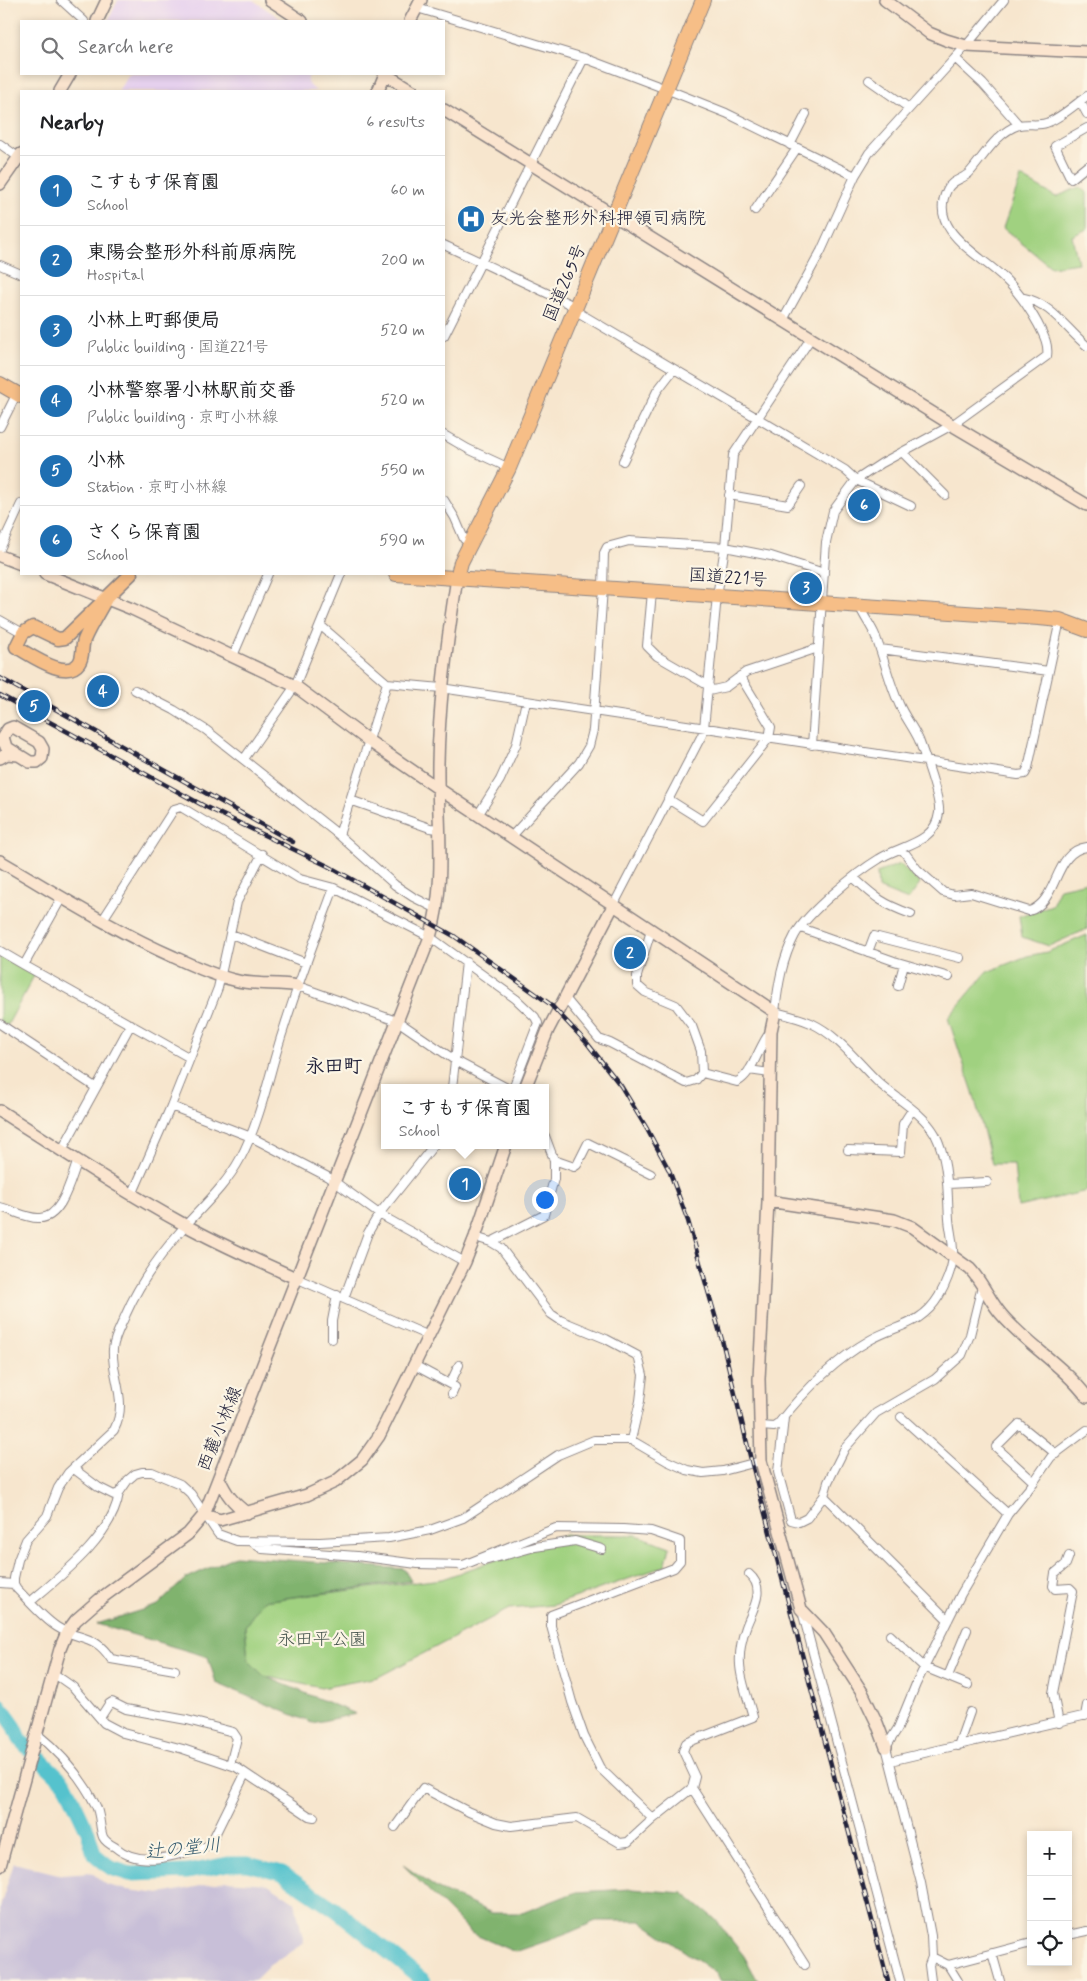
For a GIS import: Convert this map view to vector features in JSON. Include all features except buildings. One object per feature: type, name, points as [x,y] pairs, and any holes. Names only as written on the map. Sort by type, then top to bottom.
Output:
[{"type":"highway","name":"国道265号","points":[[457,578],[461,562],[509,468],[703,0]]},
{"type":"highway","points":[[0,384],[19,395]]},
{"type":"highway","name":"国道221号","points":[[411,575],[1060,620],[1087,630]]},
{"type":"main road","points":[[106,599],[83,642],[80,661],[70,670],[58,669],[16,647],[23,633],[33,627],[58,639],[65,638],[130,575]]},
{"type":"street","points":[[61,0],[83,20]]},
{"type":"street","points":[[97,20],[107,0]]},
{"type":"street","points":[[270,0],[300,20]]},
{"type":"street","points":[[885,0],[929,33],[966,46],[1087,52]]},
{"type":"street","points":[[784,320],[821,251],[855,176],[879,140],[966,46],[1004,0]]},
{"type":"street","points":[[411,20],[419,4],[584,58],[726,113],[855,176]]},
{"type":"street","points":[[445,334],[497,227],[584,58]]},
{"type":"street","points":[[955,58],[983,84],[1019,125]]},
{"type":"street","points":[[61,90],[69,75]]},
{"type":"street","points":[[378,90],[385,75]]},
{"type":"street","points":[[387,75],[411,90]]},
{"type":"street","points":[[869,80],[909,108]]},
{"type":"street","points":[[812,745],[826,542],[833,511],[856,480],[902,452],[952,426],[1047,356],[1046,342],[1024,298],[990,265],[964,246],[949,228],[943,209],[946,191],[950,184],[969,174],[1000,137],[1019,125],[1047,123],[1087,96]]},
{"type":"street","points":[[1080,101],[1087,114]]},
{"type":"street","points":[[445,111],[952,426],[1087,505]]},
{"type":"street","points":[[755,210],[794,146],[806,114]]},
{"type":"street","points":[[1087,128],[1055,146],[1072,179],[1087,166]]},
{"type":"street","points":[[0,144],[20,157],[0,184]]},
{"type":"street","points":[[445,245],[568,303],[582,314],[845,470],[856,480],[911,506]]},
{"type":"street","points":[[0,265],[20,274]]},
{"type":"street","points":[[1024,298],[1034,300],[1058,318],[1087,346]]},
{"type":"street","points":[[527,1084],[548,1030],[704,728],[733,455],[812,338]]},
{"type":"street","points":[[623,461],[657,391],[674,369]]},
{"type":"street","points":[[0,427],[19,395]]},
{"type":"street","points":[[445,436],[468,449],[509,468]]},
{"type":"street","points":[[902,452],[945,495]]},
{"type":"street","points":[[729,495],[788,505],[801,486]]},
{"type":"street","points":[[445,502],[464,539],[470,543]]},
{"type":"street","points":[[0,549],[20,506]]},
{"type":"street","points":[[511,836],[579,764],[591,738],[604,553],[607,547],[629,540],[724,547],[771,556],[824,573]]},
{"type":"street","points":[[0,556],[20,564]]},
{"type":"street","points":[[47,575],[106,599],[296,686],[368,741],[613,906],[775,1012],[812,1023],[840,1043],[879,1082],[923,1119],[934,1132],[944,1156],[948,1184],[953,1258],[939,1296],[917,1319],[901,1328],[871,1340],[838,1362],[809,1387],[774,1427],[761,1426]]},
{"type":"street","points":[[233,656],[268,575]]},
{"type":"street","points":[[244,759],[296,686],[341,575]]},
{"type":"street","name":"西麓小林線","points":[[1,1860],[53,1673],[67,1632],[76,1620],[100,1599],[188,1534],[204,1516],[399,1022],[430,937],[437,909],[438,765],[441,688],[457,578]]},
{"type":"street","points":[[652,592],[647,646],[657,656],[709,688],[726,687],[746,672],[818,648]]},
{"type":"street","points":[[859,605],[874,633],[895,696],[919,740],[937,796],[939,813],[933,830],[918,843],[880,858],[824,901],[796,935],[787,954],[780,977],[771,1031],[768,1201],[760,1379],[761,1461],[900,1981]]},
{"type":"street","points":[[0,620],[23,633]]},
{"type":"street","points":[[320,625],[387,683],[441,688],[1018,775],[1025,774],[1028,768],[1060,620]]},
{"type":"street","points":[[880,649],[1049,671]]},
{"type":"street","points":[[668,799],[703,821],[769,738],[770,727],[740,676]]},
{"type":"street","points":[[339,835],[387,683]]},
{"type":"street","points":[[134,690],[182,715],[244,759],[339,835],[395,885],[437,909]]},
{"type":"street","points":[[478,815],[500,780],[516,745],[526,701]]},
{"type":"street","points":[[13,727],[42,745],[43,755],[37,762],[30,762],[6,747],[2,739],[8,729],[13,727]]},
{"type":"street","points":[[0,758],[8,754],[18,755]]},
{"type":"street","points":[[350,800],[430,828],[439,829]]},
{"type":"street","points":[[102,921],[177,807],[183,808],[262,854],[300,879],[334,888],[430,937],[516,1000],[538,1020],[538,1026],[514,1084]]},
{"type":"street","points":[[902,849],[917,869],[943,892],[954,895],[971,893],[1029,911],[1036,909],[1044,902],[1067,859],[1079,848],[1087,847]]},
{"type":"street","points":[[132,1195],[171,1106],[218,988],[237,902],[262,854]]},
{"type":"street","points":[[0,861],[102,921],[157,949],[220,976],[246,983],[298,986],[399,1022],[456,1061],[499,1084]]},
{"type":"street","points":[[854,878],[880,901],[912,914]]},
{"type":"street","points":[[14,1584],[18,1560],[26,1540],[47,1516],[58,1488],[68,1474],[114,1430],[118,1423],[120,1400],[113,1353],[114,1343],[138,1290],[185,1225],[233,1171],[251,1136],[282,1031],[334,888]]},
{"type":"street","points":[[24,965],[62,897]]},
{"type":"street","points":[[801,928],[904,964],[949,977]]},
{"type":"street","points":[[565,998],[599,1038],[686,1083],[696,1080],[702,1073],[701,1051],[692,1026],[676,1005],[645,992],[637,985],[637,976],[651,931]]},
{"type":"street","points":[[230,934],[306,963]]},
{"type":"street","points":[[868,952],[874,936],[960,958]]},
{"type":"street","points":[[0,951],[190,1058]]},
{"type":"street","points":[[453,1084],[466,962]]},
{"type":"street","points":[[898,986],[904,964]]},
{"type":"street","points":[[0,1024],[96,1087]]},
{"type":"street","points":[[62,1150],[130,1024]]},
{"type":"street","points":[[702,1073],[737,1082],[745,1078],[763,1040],[771,1031]]},
{"type":"street","points":[[749,1070],[770,1073]]},
{"type":"street","points":[[171,1106],[251,1136],[335,1183],[379,1214],[464,1262]]},
{"type":"street","points":[[848,1150],[900,1152],[903,1124],[912,1110]]},
{"type":"street","points":[[0,1111],[132,1195],[185,1225],[298,1279],[429,1336]]},
{"type":"street","points":[[554,1160],[574,1167],[577,1165],[588,1142],[651,1174]]},
{"type":"street","points":[[491,1242],[544,1215],[554,1179],[554,1160],[549,1147]]},
{"type":"street","points":[[332,1339],[332,1321],[368,1233],[379,1214],[423,1162],[431,1149]]},
{"type":"street","points":[[204,1516],[220,1520],[314,1492],[335,1482],[362,1460],[379,1436],[464,1262],[475,1237],[505,1149]]},
{"type":"street","points":[[0,1207],[38,1218],[50,1216],[58,1210],[78,1160]]},
{"type":"street","points":[[948,1184],[987,1182]]},
{"type":"street","points":[[768,1201],[894,1220],[912,1227],[970,1269],[1000,1314],[1029,1343],[1069,1374],[1087,1397]]},
{"type":"street","points":[[475,1237],[491,1242],[501,1248],[551,1314],[560,1320],[606,1338],[638,1356],[643,1374],[640,1401],[631,1440]]},
{"type":"street","points":[[784,1417],[778,1472],[791,1520],[799,1522],[807,1518],[824,1496],[828,1482],[846,1448],[876,1413],[935,1379],[962,1355],[970,1335],[982,1286]]},
{"type":"street","points":[[414,1365],[455,1386],[452,1394]]},
{"type":"street","points":[[450,1384],[459,1365]]},
{"type":"street","points":[[901,1417],[1008,1514]]},
{"type":"street","points":[[1034,1482],[996,1447],[1019,1424],[1056,1454]]},
{"type":"street","points":[[886,1748],[898,1728],[924,1667],[948,1620],[1008,1514],[1051,1457],[1087,1430]]},
{"type":"street","points":[[30,1602],[95,1542],[117,1507],[119,1493],[128,1480],[135,1474],[142,1472],[152,1472],[180,1484],[191,1494],[204,1516],[218,1534],[237,1541],[320,1542],[389,1538],[430,1530],[463,1518],[558,1455],[594,1440],[631,1440],[668,1461],[688,1470],[703,1473],[723,1471],[761,1461]]},
{"type":"street","points":[[74,1469],[98,1488],[114,1495],[119,1493]]},
{"type":"street","points":[[219,1478],[232,1502],[247,1513]]},
{"type":"street","points":[[824,1496],[948,1620]]},
{"type":"street","points":[[461,1566],[556,1528],[622,1529],[651,1532],[680,1542],[680,1562],[674,1568],[551,1615],[551,1626],[572,1702],[588,1744],[600,1768],[653,1819]]},
{"type":"street","points":[[250,1541],[262,1549],[357,1556],[417,1564],[461,1566],[535,1547],[575,1541],[602,1550]]},
{"type":"street","points":[[1059,1723],[1053,1693],[1073,1590],[1070,1588],[1055,1589],[1053,1586],[1055,1573],[1066,1564],[1070,1556]]},
{"type":"street","points":[[395,1827],[423,1788],[469,1812],[496,1823],[511,1826],[577,1818],[620,1843],[628,1842],[692,1788],[695,1777],[683,1751],[686,1743],[753,1718],[740,1666],[741,1644],[746,1626],[758,1601],[757,1586],[753,1577],[749,1574]]},
{"type":"street","points":[[0,1583],[14,1584],[57,1627],[97,1642],[111,1658],[176,1670]]},
{"type":"street","points":[[801,1609],[824,1633],[862,1692],[877,1723],[886,1748],[921,1883],[931,1936],[932,1957],[929,1965],[931,1981]]},
{"type":"street","points":[[948,1676],[967,1630]]},
{"type":"street","points":[[890,1635],[924,1667],[968,1685]]},
{"type":"street","points":[[53,1673],[73,1687],[104,1723],[123,1733],[183,1749],[230,1766],[309,1816],[314,1817]]},
{"type":"street","points":[[100,1718],[112,1702],[126,1709],[187,1720],[234,1732],[237,1738],[230,1766]]},
{"type":"street","points":[[890,1761],[1086,1716],[1087,1705]]},
{"type":"street","points":[[958,1746],[970,1712]]},
{"type":"street","points":[[36,1733],[58,1752],[78,1775],[97,1806],[104,1838],[118,1850],[140,1860],[176,1856],[210,1845],[245,1774]]},
{"type":"street","points":[[692,1788],[805,1965]]},
{"type":"street","points":[[1072,1934],[1087,1931]]},
{"type":"street","points":[[948,1965],[1027,1944]]},
{"type":"street","points":[[992,1953],[1000,1981]]},
{"type":"street","points":[[932,1957],[948,1965],[958,1981]]},
{"type":"shaded area","points":[[118,0],[253,0],[283,20],[108,20]]},
{"type":"shaded area","points":[[128,75],[309,75],[307,83],[315,90],[119,90]]},
{"type":"shaded area","points":[[14,1863],[62,1875],[92,1873],[107,1885],[127,1890],[161,1894],[225,1881],[268,1884],[295,1902],[304,1943],[270,1965],[254,1981],[0,1981],[0,1907]]},
{"type":"green space","points":[[1021,177],[1056,197],[1079,187],[1087,193],[1087,229],[1072,236],[1078,263],[1051,267],[1003,228]]},
{"type":"green space","points":[[900,864],[920,884],[908,900],[878,888],[877,873]]},
{"type":"green space","points":[[1087,882],[1087,929],[1049,946],[1022,937],[1019,916],[1052,905],[1060,888]]},
{"type":"green space","points":[[1087,935],[1087,1191],[1018,1207],[1014,1164],[992,1164],[973,1092],[948,1018],[987,972],[1027,956],[1047,952]]},
{"type":"green space","points":[[0,955],[35,974],[7,1026],[0,1022]]},
{"type":"green space","name":"永田平公園","points":[[566,1535],[637,1535],[670,1547],[665,1566],[554,1605],[509,1609],[378,1677],[321,1688],[264,1676],[248,1660],[245,1626],[262,1601],[442,1579]]},
{"type":"green space","points":[[235,1556],[404,1569],[411,1581],[263,1601],[245,1626],[248,1660],[264,1676],[356,1714],[312,1723],[216,1683],[208,1657],[97,1624],[158,1605],[185,1579]]},
{"type":"green space","points":[[403,1865],[438,1889],[492,1913],[522,1913],[576,1892],[632,1889],[683,1893],[715,1919],[744,1956],[758,1981],[720,1981],[717,1974],[641,1921],[596,1921],[564,1935],[515,1952],[471,1933]]},
{"type":"waterway","name":"辻の堂川","points":[[0,1706],[15,1727],[21,1741],[65,1783],[88,1832],[94,1854],[111,1868],[130,1874],[188,1872],[228,1864],[248,1864],[282,1873],[336,1910],[424,1981]]},
{"type":"railway","points":[[0,678],[293,842]]},
{"type":"railway","points":[[0,695],[206,807],[328,866],[454,936],[550,1004],[587,1043],[621,1086],[669,1170],[688,1221],[722,1340],[752,1464],[888,1981]]},
{"type":"place","name":"友光会整形外科押領司病院","points":[[471,219]]},
{"type":"place","name":"さくら保育園","points":[[864,505]]},
{"type":"place","name":"小林上町郵便局","points":[[806,588]]},
{"type":"place","name":"小林警察署小林駅前交番","points":[[103,691]]},
{"type":"place","name":"小林","points":[[34,706]]},
{"type":"place","name":"東陽会整形外科前原病院","points":[[630,953]]},
{"type":"place","name":"こすもす保育園","points":[[465,1184]]},
{"type":"district","name":"永田町","points":[[334,1066]]}]
